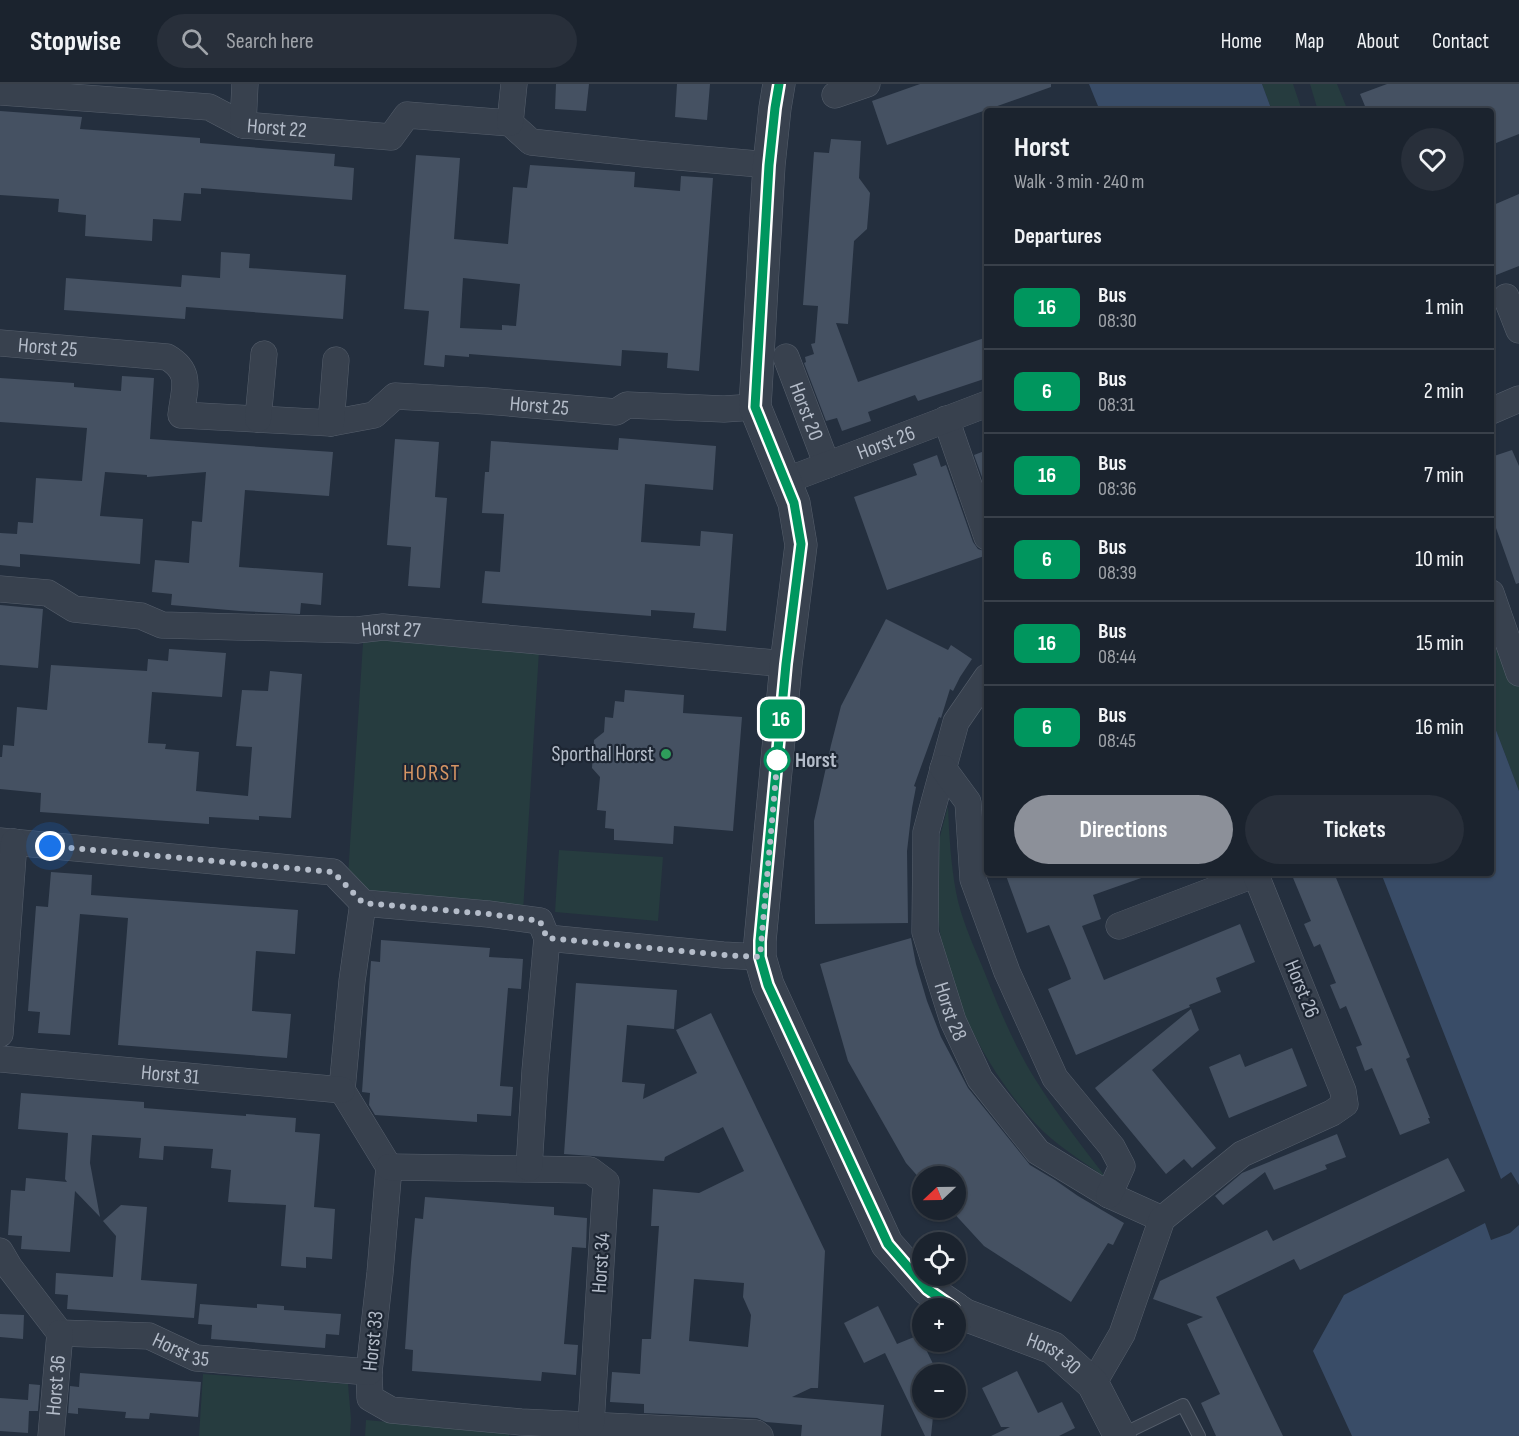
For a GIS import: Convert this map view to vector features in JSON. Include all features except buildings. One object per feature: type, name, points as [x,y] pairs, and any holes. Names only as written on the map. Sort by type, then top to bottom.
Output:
[{"type":"street","points":[[243,125],[245,84]]},
{"type":"street","points":[[514,84],[510,123],[531,142],[769,165]]},
{"type":"street","name":"Horst 20","points":[[760,957],[786,664],[801,544],[794,503],[755,407],[769,165],[779,84]]},
{"type":"street","points":[[835,95],[867,84]]},
{"type":"street","name":"Horst 22","points":[[0,92],[209,107],[243,125],[391,137],[407,115],[510,123]]},
{"type":"street","points":[[1506,297],[1519,330]]},
{"type":"street","name":"Horst 25","points":[[0,343],[167,357],[178,363],[185,376],[181,415],[331,423],[374,415],[395,396],[616,412],[627,405],[724,409],[755,407]]},
{"type":"street","points":[[258,419],[264,354]]},
{"type":"street","name":"Horst 20","points":[[786,357],[827,465]]},
{"type":"street","points":[[331,423],[336,360]]},
{"type":"street","points":[[1494,410],[1519,399]]},
{"type":"street","name":"Horst 26","points":[[785,481],[984,405]]},
{"type":"street","points":[[946,419],[984,528]]},
{"type":"street","name":"Horst 27","points":[[0,589],[48,593],[74,609],[141,616],[162,625],[357,630],[383,627],[786,664]]},
{"type":"street","points":[[1494,601],[1518,666]]},
{"type":"street","name":"Horst 28","points":[[984,682],[956,722],[926,832],[925,932],[953,1021],[980,1079],[1038,1152],[1109,1195],[1162,1219]]},
{"type":"street","points":[[943,768],[968,802],[973,879],[1007,972],[1055,1078],[1112,1147],[1122,1166],[1109,1195]]},
{"type":"street","points":[[0,1034],[7,842],[333,872],[363,903],[540,921],[547,938],[529,1168]]},
{"type":"street","name":"Horst 26","points":[[1119,926],[1251,876]]},
{"type":"street","name":"Horst 26","points":[[1162,1219],[1242,1154],[1332,1113],[1345,1104],[1343,1091],[1257,876]]},
{"type":"street","points":[[363,903],[352,981],[342,1090],[389,1167]]},
{"type":"street","points":[[547,938],[760,957]]},
{"type":"street","name":"Horst 30","points":[[760,957],[768,985],[888,1244],[927,1289],[940,1298]]},
{"type":"street","name":"Horst 31","points":[[0,1059],[342,1090]]},
{"type":"street","name":"Horst 34","points":[[389,1167],[590,1170],[606,1182],[591,1425]]},
{"type":"street","name":"Horst 33","points":[[389,1167],[369,1372],[370,1398],[391,1410],[521,1429],[591,1425],[756,1433],[760,1436]]},
{"type":"street","points":[[1093,1384],[1122,1334],[1162,1219]]},
{"type":"street","points":[[0,1251],[10,1268],[60,1333]]},
{"type":"street","name":"Horst 30","points":[[966,1316],[1053,1348],[1093,1384],[1119,1436]]},
{"type":"street","name":"Horst 35","points":[[60,1333],[149,1336],[196,1358],[369,1372]]},
{"type":"street","name":"Horst 36","points":[[51,1436],[60,1333]]},
{"type":"lane","points":[[1119,1436],[1183,1405],[1198,1436]]},
{"type":"green space","points":[[1262,84],[1293,84],[1301,108],[1271,108]]},
{"type":"green space","points":[[1310,84],[1337,84],[1347,108],[1317,108]]},
{"type":"green space","points":[[1494,626],[1519,687],[1519,791],[1494,725]]},
{"type":"green space","points":[[388,639],[539,651],[523,912],[374,895],[348,876],[363,643]]},
{"type":"green space","points":[[948,806],[954,881],[958,902],[1000,1011],[1037,1082],[1107,1179],[1051,1138],[1020,1106],[980,1046],[959,1003],[944,952],[935,886],[936,854]]},
{"type":"green space","points":[[559,850],[663,857],[658,921],[555,912]]},
{"type":"green space","points":[[203,1374],[348,1384],[350,1436],[199,1436]]},
{"type":"green space","points":[[366,1420],[509,1433],[509,1436],[365,1436]]},
{"type":"water","points":[[1089,84],[1262,84],[1271,108],[1099,108]]},
{"type":"water","points":[[1494,725],[1519,791],[1519,1185],[1511,1172],[1501,1179],[1382,876],[1494,876]]},
{"type":"water","points":[[1485,1223],[1491,1240],[1510,1233],[1519,1225],[1519,1436],[1352,1436],[1313,1351],[1344,1295]]},
{"type":"bus line","name":"16","points":[[779,84],[769,165],[755,407],[794,503],[801,544],[786,664],[760,957],[768,985],[888,1244],[927,1289],[940,1298]]},
{"type":"place","name":"Sporthal Horst","points":[[666,754]]},
{"type":"place","name":"Horst","points":[[777,760]]},
{"type":"district","name":"HORST","points":[[432,773]]},
{"type":"route","points":[[50,846],[333,872],[363,903],[540,921],[547,938],[760,957],[778,753],[777,760]]}]
